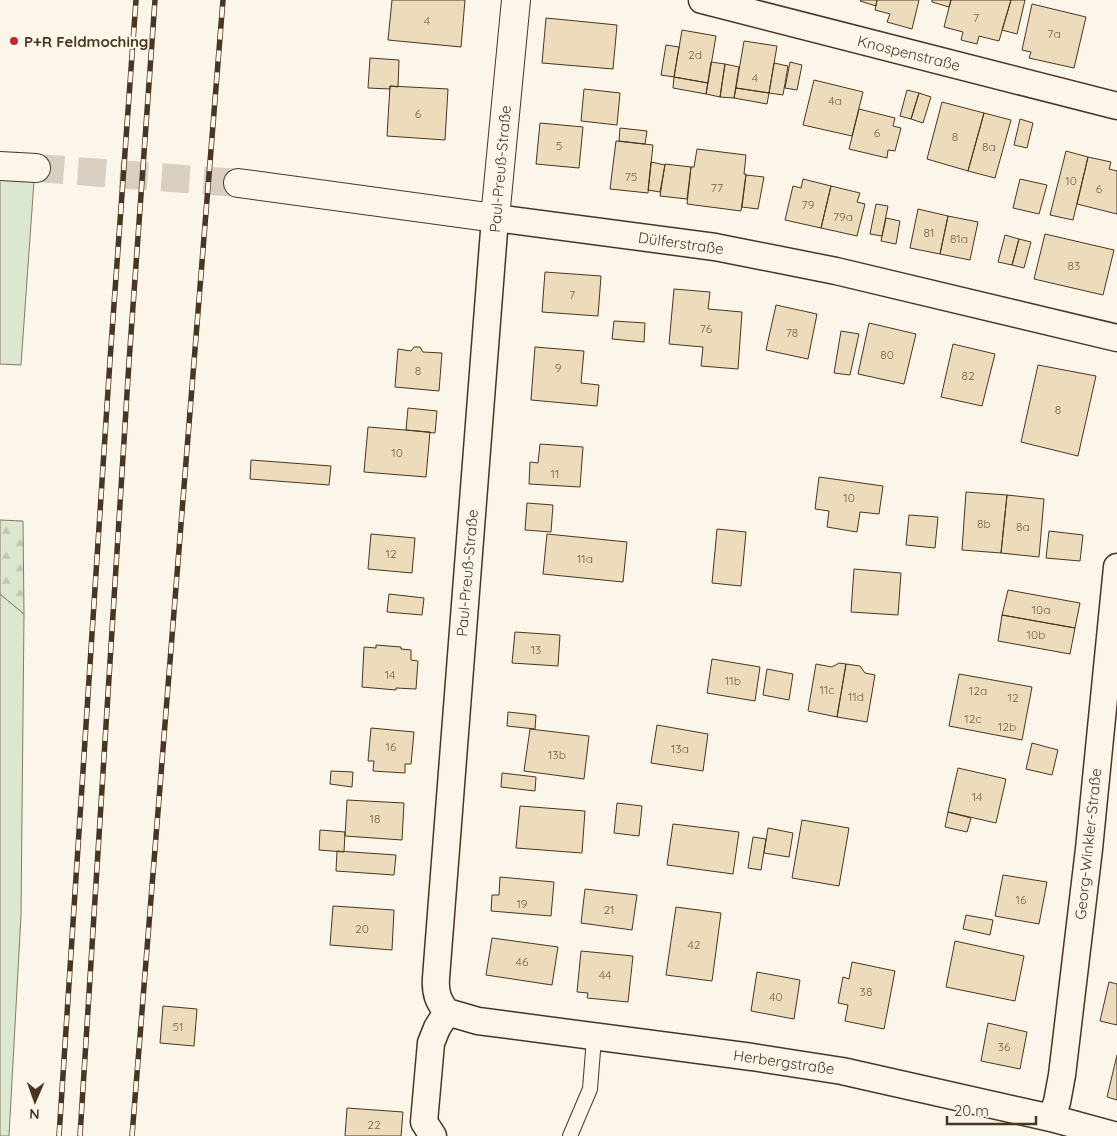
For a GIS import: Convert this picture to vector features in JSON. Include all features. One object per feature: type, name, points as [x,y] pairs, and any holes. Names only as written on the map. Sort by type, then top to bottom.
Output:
[{"type":"main road","name":"Paul-Preuß-Straße","points":[[495,218],[516,0]]},
{"type":"main road","points":[[0,166],[36,168]]},
{"type":"main road","name":"Dülferstraße","points":[[238,183],[495,218]]},
{"type":"street","name":"Knospenstraße","points":[[702,0],[1117,106]]},
{"type":"street","name":"Dülferstraße","points":[[495,218],[715,247],[836,271],[1117,338]]},
{"type":"street","name":"Paul-Preuß-Straße","points":[[447,1012],[439,1002],[436,978],[495,218]]},
{"type":"street","name":"Georg-Winkler-Straße","points":[[1051,1118],[1057,1102],[1062,1075],[1088,849],[1117,567]]},
{"type":"street","name":"Herbergstraße","points":[[447,1012],[478,1022],[752,1057],[842,1071],[1051,1118],[1117,1136]]},
{"type":"street","points":[[432,1136],[424,1122],[431,1043],[437,1028],[447,1012]]},
{"type":"lane","points":[[570,1136],[590,1089],[594,1038]]},
{"type":"green space","points":[[0,179],[34,181],[21,365],[0,364]]},
{"type":"green space","points":[[0,520],[23,521],[24,614],[0,594]]},
{"type":"green space","points":[[0,594],[24,614],[21,915],[9,1136],[0,1136]]},
{"type":"building","points":[[392,0],[465,0],[461,47],[388,40]]},
{"type":"building","points":[[877,0],[876,6],[860,1]]},
{"type":"building","points":[[877,0],[919,0],[912,29],[887,22],[890,14],[875,10]]},
{"type":"building","points":[[932,0],[951,0],[949,7],[932,2]]},
{"type":"building","points":[[951,0],[1011,0],[999,41],[979,36],[977,44],[961,40],[963,32],[944,27]]},
{"type":"building","points":[[1011,0],[1025,0],[1017,34],[1002,30]]},
{"type":"building","points":[[1032,4],[1086,17],[1074,68],[1029,58],[1031,52],[1022,50]]},
{"type":"building","points":[[546,18],[617,25],[613,69],[542,63]]},
{"type":"building","points":[[682,30],[716,36],[708,83],[674,77]]},
{"type":"building","points":[[744,41],[777,46],[769,93],[736,88]]},
{"type":"building","points":[[666,45],[679,47],[674,77],[661,75]]},
{"type":"building","points":[[370,58],[399,60],[398,87],[390,86],[390,89],[368,88]]},
{"type":"building","points":[[711,62],[725,64],[720,97],[706,94]]},
{"type":"building","points":[[790,62],[802,65],[797,90],[785,88]]},
{"type":"building","points":[[774,63],[788,66],[783,95],[769,93]]},
{"type":"building","points":[[725,64],[739,67],[734,98],[720,97]]},
{"type":"building","points":[[674,77],[708,83],[706,94],[673,88]]},
{"type":"building","points":[[814,80],[863,92],[852,136],[803,125]]},
{"type":"building","points":[[390,86],[448,89],[445,140],[387,136]]},
{"type":"building","points":[[736,88],[769,93],[767,104],[734,98]]},
{"type":"building","points":[[584,89],[620,93],[617,125],[581,121]]},
{"type":"building","points":[[907,90],[919,93],[911,119],[900,116]]},
{"type":"building","points":[[919,93],[931,97],[923,123],[911,119]]},
{"type":"building","points":[[942,102],[984,113],[968,171],[927,159]]},
{"type":"building","points":[[859,109],[895,118],[893,126],[901,128],[895,151],[888,150],[887,158],[849,149]]},
{"type":"building","points":[[984,113],[1011,120],[995,178],[968,171]]},
{"type":"building","points":[[1020,119],[1033,123],[1027,148],[1014,145]]},
{"type":"building","points":[[540,123],[583,127],[579,168],[536,164]]},
{"type":"building","points":[[620,128],[647,131],[645,144],[619,141]]},
{"type":"building","points":[[616,141],[653,145],[648,193],[610,189]]},
{"type":"building","points":[[697,149],[746,155],[744,174],[746,174],[741,211],[687,204],[691,167],[694,167]]},
{"type":"building","points":[[1066,151],[1088,157],[1073,220],[1050,215]]},
{"type":"building","points":[[1088,157],[1111,162],[1109,169],[1117,171],[1117,214],[1077,204]]},
{"type":"building","points":[[651,162],[665,165],[660,192],[648,190]]},
{"type":"building","points":[[665,164],[691,167],[687,199],[660,196]]},
{"type":"building","points":[[746,175],[764,177],[758,209],[742,207]]},
{"type":"building","points":[[803,179],[831,186],[821,228],[785,220],[793,186],[801,188]]},
{"type":"building","points":[[1020,179],[1047,185],[1039,214],[1013,208]]},
{"type":"building","points":[[831,186],[860,193],[857,202],[865,204],[857,236],[821,228]]},
{"type":"building","points":[[876,204],[888,206],[882,236],[870,234]]},
{"type":"building","points":[[918,209],[948,216],[940,254],[910,248]]},
{"type":"building","points":[[948,216],[978,222],[970,260],[940,254]]},
{"type":"building","points":[[886,218],[900,221],[896,244],[881,241]]},
{"type":"building","points":[[1045,234],[1114,250],[1103,295],[1034,279]]},
{"type":"building","points":[[1005,235],[1019,239],[1012,265],[998,262]]},
{"type":"building","points":[[1019,239],[1031,242],[1024,268],[1012,265]]},
{"type":"building","points":[[545,272],[601,276],[598,316],[542,312]]},
{"type":"building","points":[[674,289],[710,292],[708,309],[742,312],[738,369],[701,366],[703,347],[669,344]]},
{"type":"building","points":[[776,305],[817,314],[808,359],[766,350]]},
{"type":"building","points":[[614,321],[645,323],[644,342],[612,339]]},
{"type":"building","points":[[869,323],[916,334],[904,384],[858,374]]},
{"type":"building","points":[[841,331],[859,334],[850,375],[834,373]]},
{"type":"building","points":[[953,344],[995,354],[982,406],[941,397]]},
{"type":"building","points":[[414,347],[420,347],[423,352],[442,353],[439,391],[395,387],[398,349],[411,351]]},
{"type":"building","points":[[535,347],[584,351],[581,383],[599,385],[597,406],[531,400]]},
{"type":"building","points":[[1038,365],[1096,376],[1078,456],[1021,442]]},
{"type":"building","points":[[408,408],[437,411],[435,433],[406,430]]},
{"type":"building","points":[[368,427],[430,432],[426,477],[364,472]]},
{"type":"building","points":[[540,444],[583,447],[580,487],[529,484],[530,462],[538,463]]},
{"type":"building","points":[[251,460],[331,466],[329,485],[250,479]]},
{"type":"building","points":[[819,477],[883,486],[879,514],[860,512],[857,532],[827,527],[829,511],[815,509]]},
{"type":"building","points":[[966,492],[1007,495],[1001,553],[962,550]]},
{"type":"building","points":[[1007,495],[1044,499],[1039,557],[1001,553]]},
{"type":"building","points":[[527,503],[553,505],[551,532],[525,530]]},
{"type":"building","points":[[909,515],[938,517],[935,548],[906,545]]},
{"type":"building","points":[[717,529],[746,532],[741,586],[712,583]]},
{"type":"building","points":[[1049,531],[1083,535],[1080,561],[1046,558]]},
{"type":"building","points":[[371,534],[415,538],[412,573],[368,569]]},
{"type":"building","points":[[547,534],[627,542],[623,582],[543,574]]},
{"type":"building","points":[[854,569],[901,573],[898,615],[851,612]]},
{"type":"building","points":[[1008,590],[1080,603],[1075,628],[1002,615]]},
{"type":"building","points":[[389,594],[424,598],[422,615],[387,612]]},
{"type":"building","points":[[1002,615],[1075,628],[1070,654],[998,641]]},
{"type":"building","points":[[515,632],[560,635],[558,666],[512,663]]},
{"type":"building","points":[[376,645],[401,647],[401,649],[411,650],[411,660],[418,661],[416,689],[396,688],[396,690],[362,687],[364,647],[376,648]]},
{"type":"building","points":[[712,659],[760,667],[755,701],[707,693]]},
{"type":"building","points":[[839,663],[846,664],[837,717],[808,711],[816,664],[832,667]]},
{"type":"building","points":[[846,664],[860,666],[865,673],[875,675],[867,722],[837,717]]},
{"type":"building","points":[[767,669],[793,674],[789,700],[763,695]]},
{"type":"building","points":[[959,674],[1032,687],[1022,740],[949,726]]},
{"type":"building","points":[[508,712],[536,715],[535,729],[507,726]]},
{"type":"building","points":[[657,725],[708,734],[703,771],[651,763]]},
{"type":"building","points":[[371,728],[414,732],[411,764],[405,764],[405,773],[373,771],[374,761],[368,761]]},
{"type":"building","points":[[530,729],[589,736],[584,779],[524,771]]},
{"type":"building","points":[[1032,743],[1058,750],[1052,775],[1026,769]]},
{"type":"building","points":[[958,768],[1006,779],[996,823],[948,812]]},
{"type":"building","points":[[331,771],[353,772],[352,787],[330,784]]},
{"type":"building","points":[[502,773],[536,777],[535,791],[501,787]]},
{"type":"building","points":[[347,800],[404,803],[402,840],[345,836]]},
{"type":"building","points":[[617,803],[642,806],[639,836],[614,833]]},
{"type":"building","points":[[520,806],[585,811],[582,853],[516,848]]},
{"type":"building","points":[[948,812],[971,818],[967,832],[945,827]]},
{"type":"building","points":[[802,820],[849,828],[839,886],[792,878]]},
{"type":"building","points":[[673,824],[739,832],[733,874],[667,865]]},
{"type":"building","points":[[768,828],[793,833],[789,857],[764,853]]},
{"type":"building","points":[[320,830],[345,832],[344,852],[319,850]]},
{"type":"building","points":[[753,837],[766,839],[761,870],[748,868]]},
{"type":"building","points":[[337,851],[396,855],[394,875],[336,871]]},
{"type":"building","points":[[1003,875],[1047,882],[1039,924],[995,916]]},
{"type":"building","points":[[500,877],[554,882],[551,916],[491,911],[492,895],[499,895]]},
{"type":"building","points":[[585,889],[637,895],[632,930],[581,923]]},
{"type":"building","points":[[333,906],[394,910],[392,950],[330,945]]},
{"type":"building","points":[[676,907],[721,913],[712,981],[666,975]]},
{"type":"building","points":[[966,915],[993,920],[990,935],[963,929]]},
{"type":"building","points":[[492,938],[558,947],[552,985],[486,975]]},
{"type":"building","points":[[955,941],[1024,956],[1015,1001],[946,987]]},
{"type":"building","points":[[581,951],[633,956],[628,1002],[587,998],[588,993],[577,992]]},
{"type":"building","points":[[852,962],[895,971],[884,1029],[845,1021],[848,1005],[838,1003],[843,977],[849,979]]},
{"type":"building","points":[[757,972],[800,980],[794,1019],[751,1011]]},
{"type":"building","points":[[1109,982],[1117,984],[1117,1025],[1100,1021]]},
{"type":"building","points":[[163,1006],[197,1009],[194,1046],[160,1043]]},
{"type":"building","points":[[988,1023],[1027,1032],[1020,1069],[981,1061]]},
{"type":"building","points":[[1117,1055],[1117,1100],[1107,1097]]},
{"type":"building","points":[[347,1108],[403,1112],[401,1136],[345,1136]]},
{"type":"tunnel","points":[[36,168],[238,183]]},
{"type":"railway","points":[[59,1136],[110,360],[136,0]]},
{"type":"railway","points":[[80,1136],[129,362],[155,0]]},
{"type":"railway","points":[[132,1136],[223,0]]},
{"type":"place","name":"P+R Feldmoching","points":[[14,41]]}]
